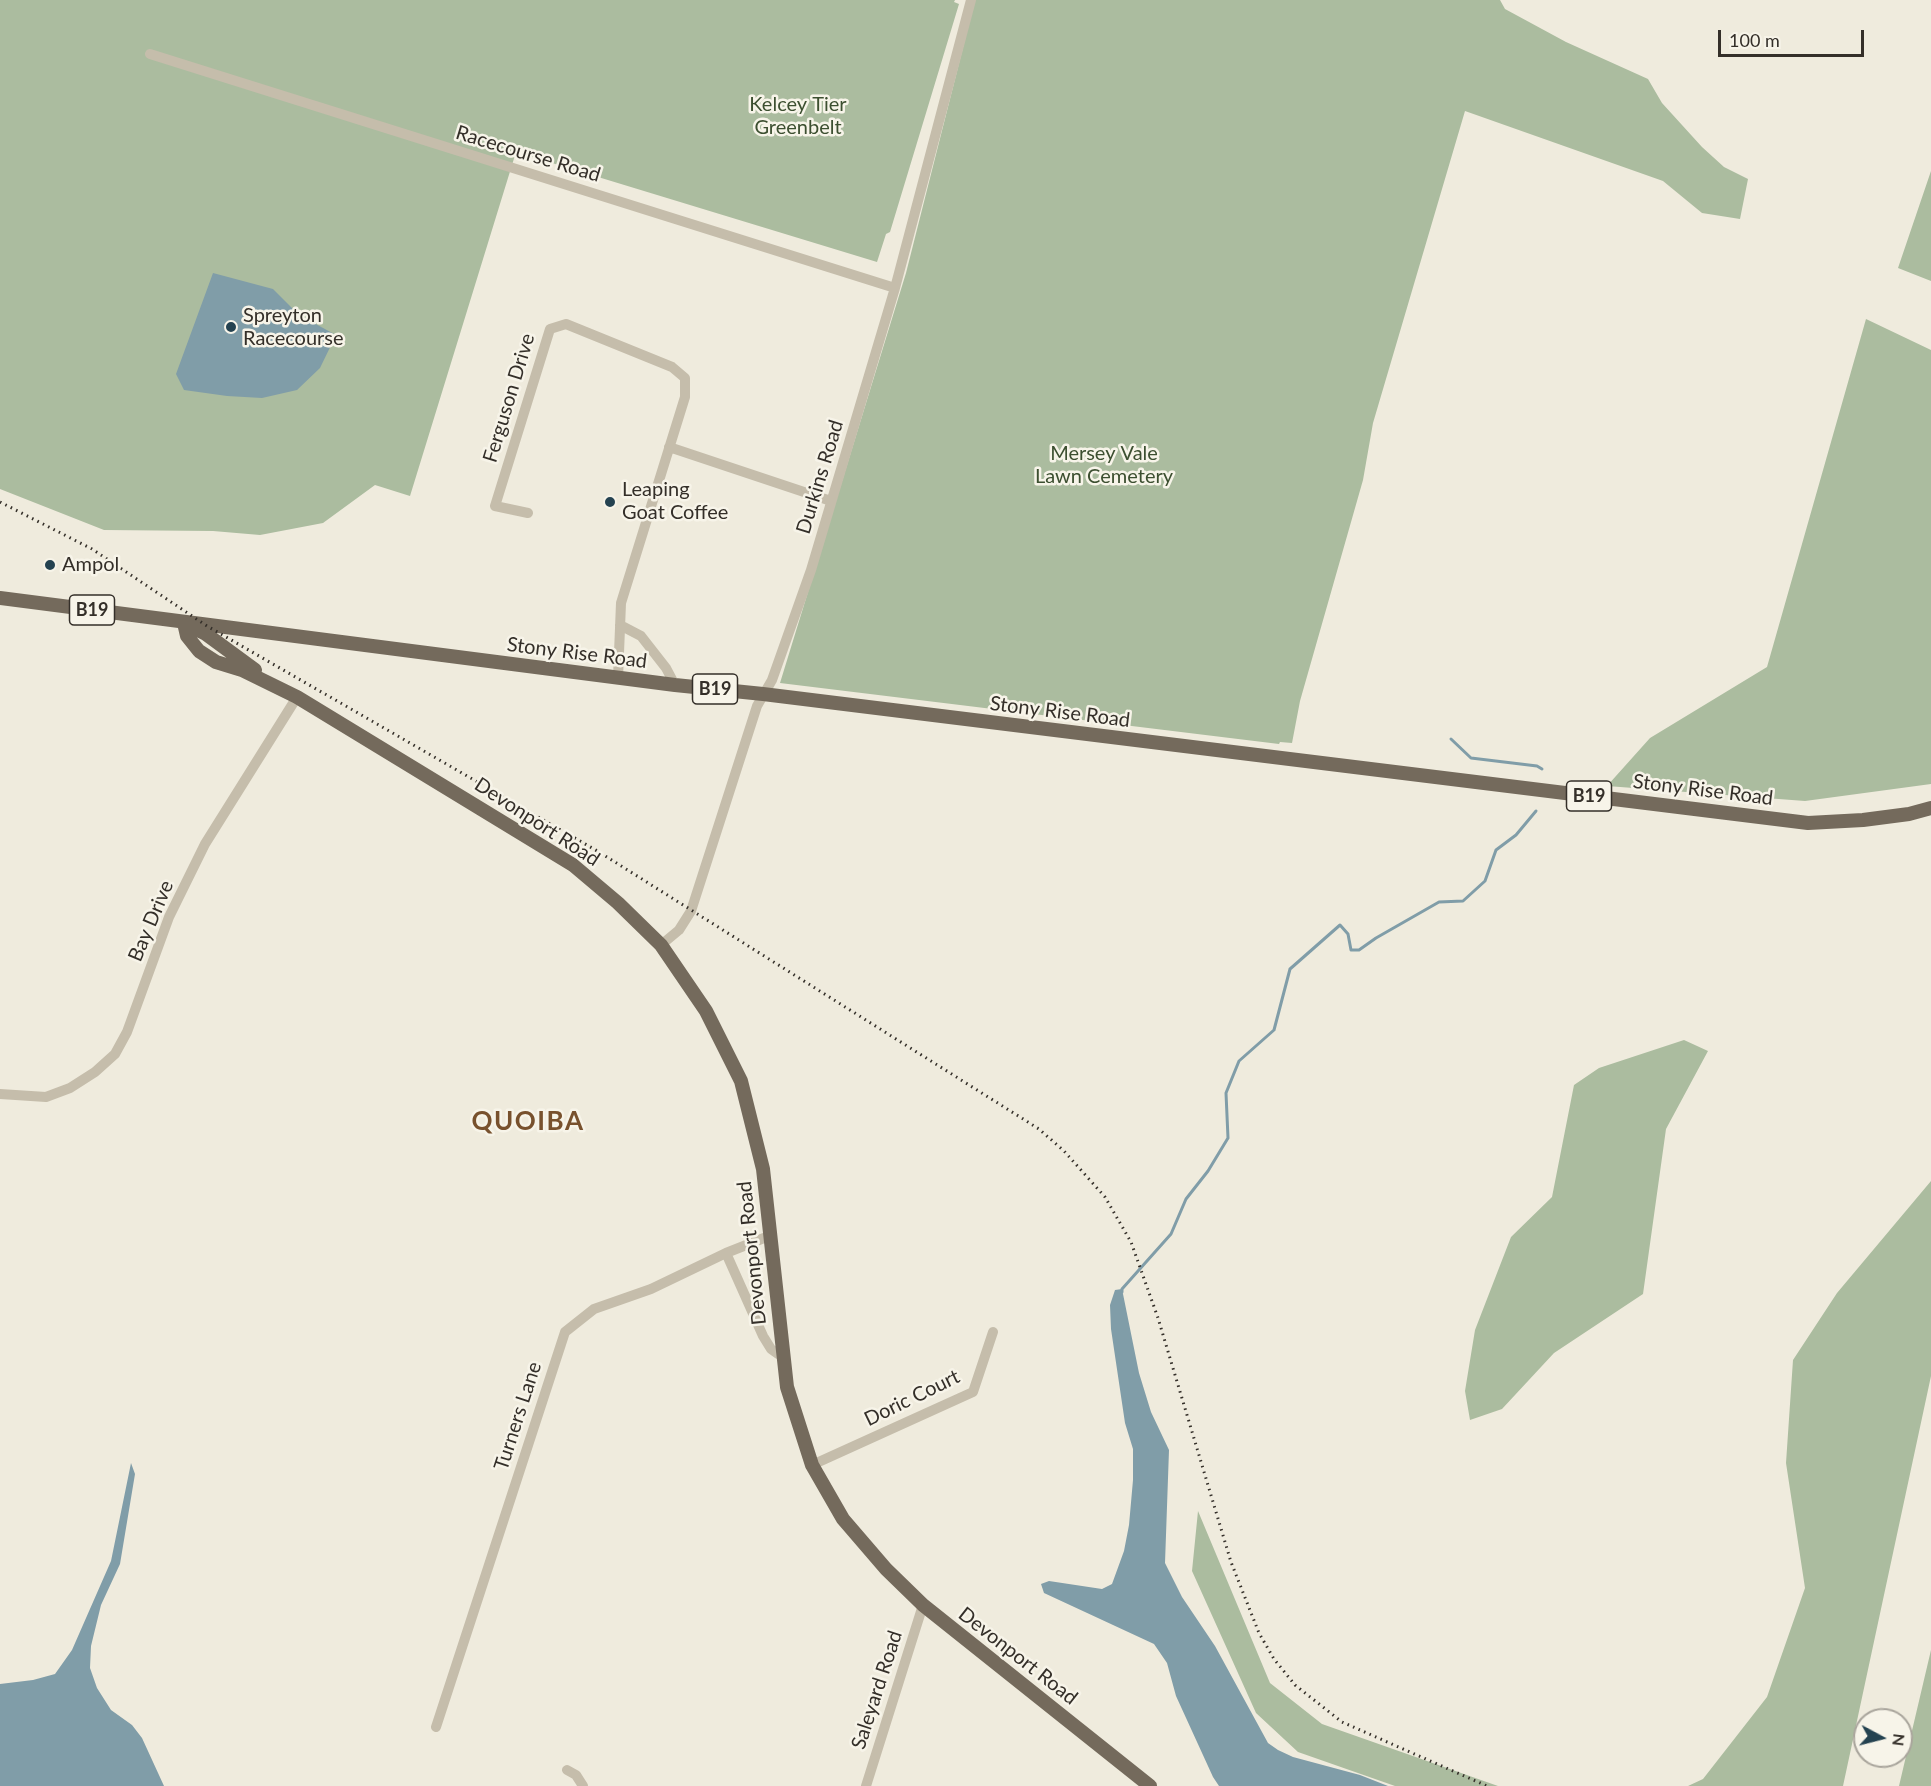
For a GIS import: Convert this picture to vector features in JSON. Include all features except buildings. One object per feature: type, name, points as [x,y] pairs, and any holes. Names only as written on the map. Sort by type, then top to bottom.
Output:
[{"type":"main road","name":"B19","points":[[0,598],[184,623]]},
{"type":"main road","name":"Stony Rise Road","points":[[184,623],[1808,823],[1863,820],[1909,814],[1931,808]]},
{"type":"main road","name":"Devonport Road","points":[[184,623],[187,636],[199,651],[216,662],[242,670],[297,697],[573,865],[618,903],[661,945],[706,1011],[741,1081],[763,1169],[787,1387],[812,1465],[843,1518],[886,1569],[923,1605],[1150,1786]]},
{"type":"street","name":"Durkins Road","points":[[661,945],[679,930],[691,911],[762,694],[772,680],[811,570],[895,288],[971,0]]},
{"type":"street","name":"Racecourse Road","points":[[150,54],[895,288]]},
{"type":"street","name":"Ferguson Drive","points":[[528,513],[495,506],[550,329],[566,324],[672,367],[685,378],[685,397],[621,603],[618,678]]},
{"type":"street","points":[[669,447],[831,501]]},
{"type":"street","points":[[620,625],[641,636],[666,668],[675,685]]},
{"type":"street","name":"Bay Drive","points":[[0,1094],[46,1097],[70,1088],[95,1072],[115,1054],[128,1032],[169,917],[205,844],[297,697]]},
{"type":"street","name":"Turners Lane","points":[[436,1727],[565,1332],[594,1309],[651,1289],[726,1252],[769,1236]]},
{"type":"street","name":"Devonport Road","points":[[726,1252],[763,1336],[771,1348],[783,1355]]},
{"type":"street","name":"Doric Court","points":[[812,1465],[973,1392],[993,1332]]},
{"type":"street","name":"Saleyard Road","points":[[866,1786],[923,1605]]},
{"type":"street","points":[[567,1770],[576,1776],[583,1786]]},
{"type":"green space","name":"Spreyton Racecourse","points":[[0,0],[955,0],[954,2],[959,4],[890,232],[886,234],[877,262],[516,152],[410,496],[375,485],[323,523],[260,535],[213,531],[104,530],[0,489]]},
{"type":"green space","name":"Mersey Vale Lawn Cemetery","points":[[975,0],[1500,0],[1505,9],[1566,42],[1648,79],[1662,103],[1702,147],[1724,167],[1748,179],[1740,219],[1702,213],[1663,181],[1465,111],[1373,423],[1363,480],[1300,701],[1292,743],[1280,742],[1279,744],[780,683],[906,273]]},
{"type":"green space","points":[[1931,171],[1931,281],[1898,268]]},
{"type":"green space","points":[[1866,319],[1931,350],[1931,784],[1805,801],[1607,786],[1650,738],[1767,667]]},
{"type":"green space","points":[[1684,1040],[1708,1051],[1666,1129],[1643,1294],[1554,1353],[1502,1409],[1470,1420],[1465,1391],[1475,1330],[1511,1237],[1552,1197],[1574,1085],[1599,1068]]},
{"type":"green space","points":[[1931,1181],[1931,1376],[1860,1708],[1853,1708],[1853,1739],[1843,1786],[1688,1786],[1703,1779],[1767,1697],[1805,1588],[1786,1463],[1793,1360],[1837,1293]]},
{"type":"green space","points":[[1198,1511],[1270,1683],[1322,1724],[1498,1786],[1395,1786],[1298,1752],[1256,1713],[1192,1571]]},
{"type":"green space","points":[[1931,1650],[1931,1786],[1899,1786],[1903,1768],[1913,1768],[1913,1726]]},
{"type":"water","points":[[213,273],[273,289],[299,315],[336,335],[320,368],[297,390],[262,398],[184,390],[176,374]]},
{"type":"water","points":[[1122,1289],[1139,1373],[1151,1412],[1169,1450],[1165,1563],[1182,1597],[1215,1646],[1268,1743],[1293,1757],[1360,1775],[1388,1786],[1219,1786],[1176,1696],[1167,1663],[1154,1644],[1044,1593],[1041,1584],[1049,1581],[1102,1589],[1112,1584],[1124,1551],[1133,1480],[1133,1449],[1125,1423],[1111,1329],[1110,1305],[1115,1290]]},
{"type":"water","points":[[131,1463],[135,1474],[120,1564],[101,1605],[91,1646],[90,1668],[97,1688],[111,1710],[132,1725],[142,1738],[164,1786],[0,1786],[0,1684],[33,1680],[55,1674],[72,1650],[111,1561]]},
{"type":"waterway","points":[[1451,739],[1471,758],[1537,766],[1542,769]]},
{"type":"waterway","points":[[1122,1292],[1122,1289],[1171,1234],[1186,1199],[1208,1171],[1228,1138],[1226,1093],[1239,1061],[1274,1030],[1290,969],[1340,925],[1348,934],[1351,950],[1359,950],[1439,902],[1463,901],[1485,881],[1496,850],[1516,835],[1536,811]]},
{"type":"railway","points":[[0,502],[92,549],[207,626],[599,852],[1039,1129],[1064,1151],[1105,1197],[1131,1242],[1158,1318],[1231,1562],[1259,1633],[1274,1659],[1295,1685],[1342,1722],[1487,1786]]},
{"type":"place","name":"Spreyton Racecourse","points":[[231,327]]},
{"type":"place","name":"Leaping Goat Coffee","points":[[610,502]]},
{"type":"place","name":"Ampol","points":[[50,565]]},
{"type":"district","name":"QUOIBA","points":[[528,1122]]},
{"type":"park label","name":"Kelcey Tier Greenbelt","points":[[798,116]]}]
